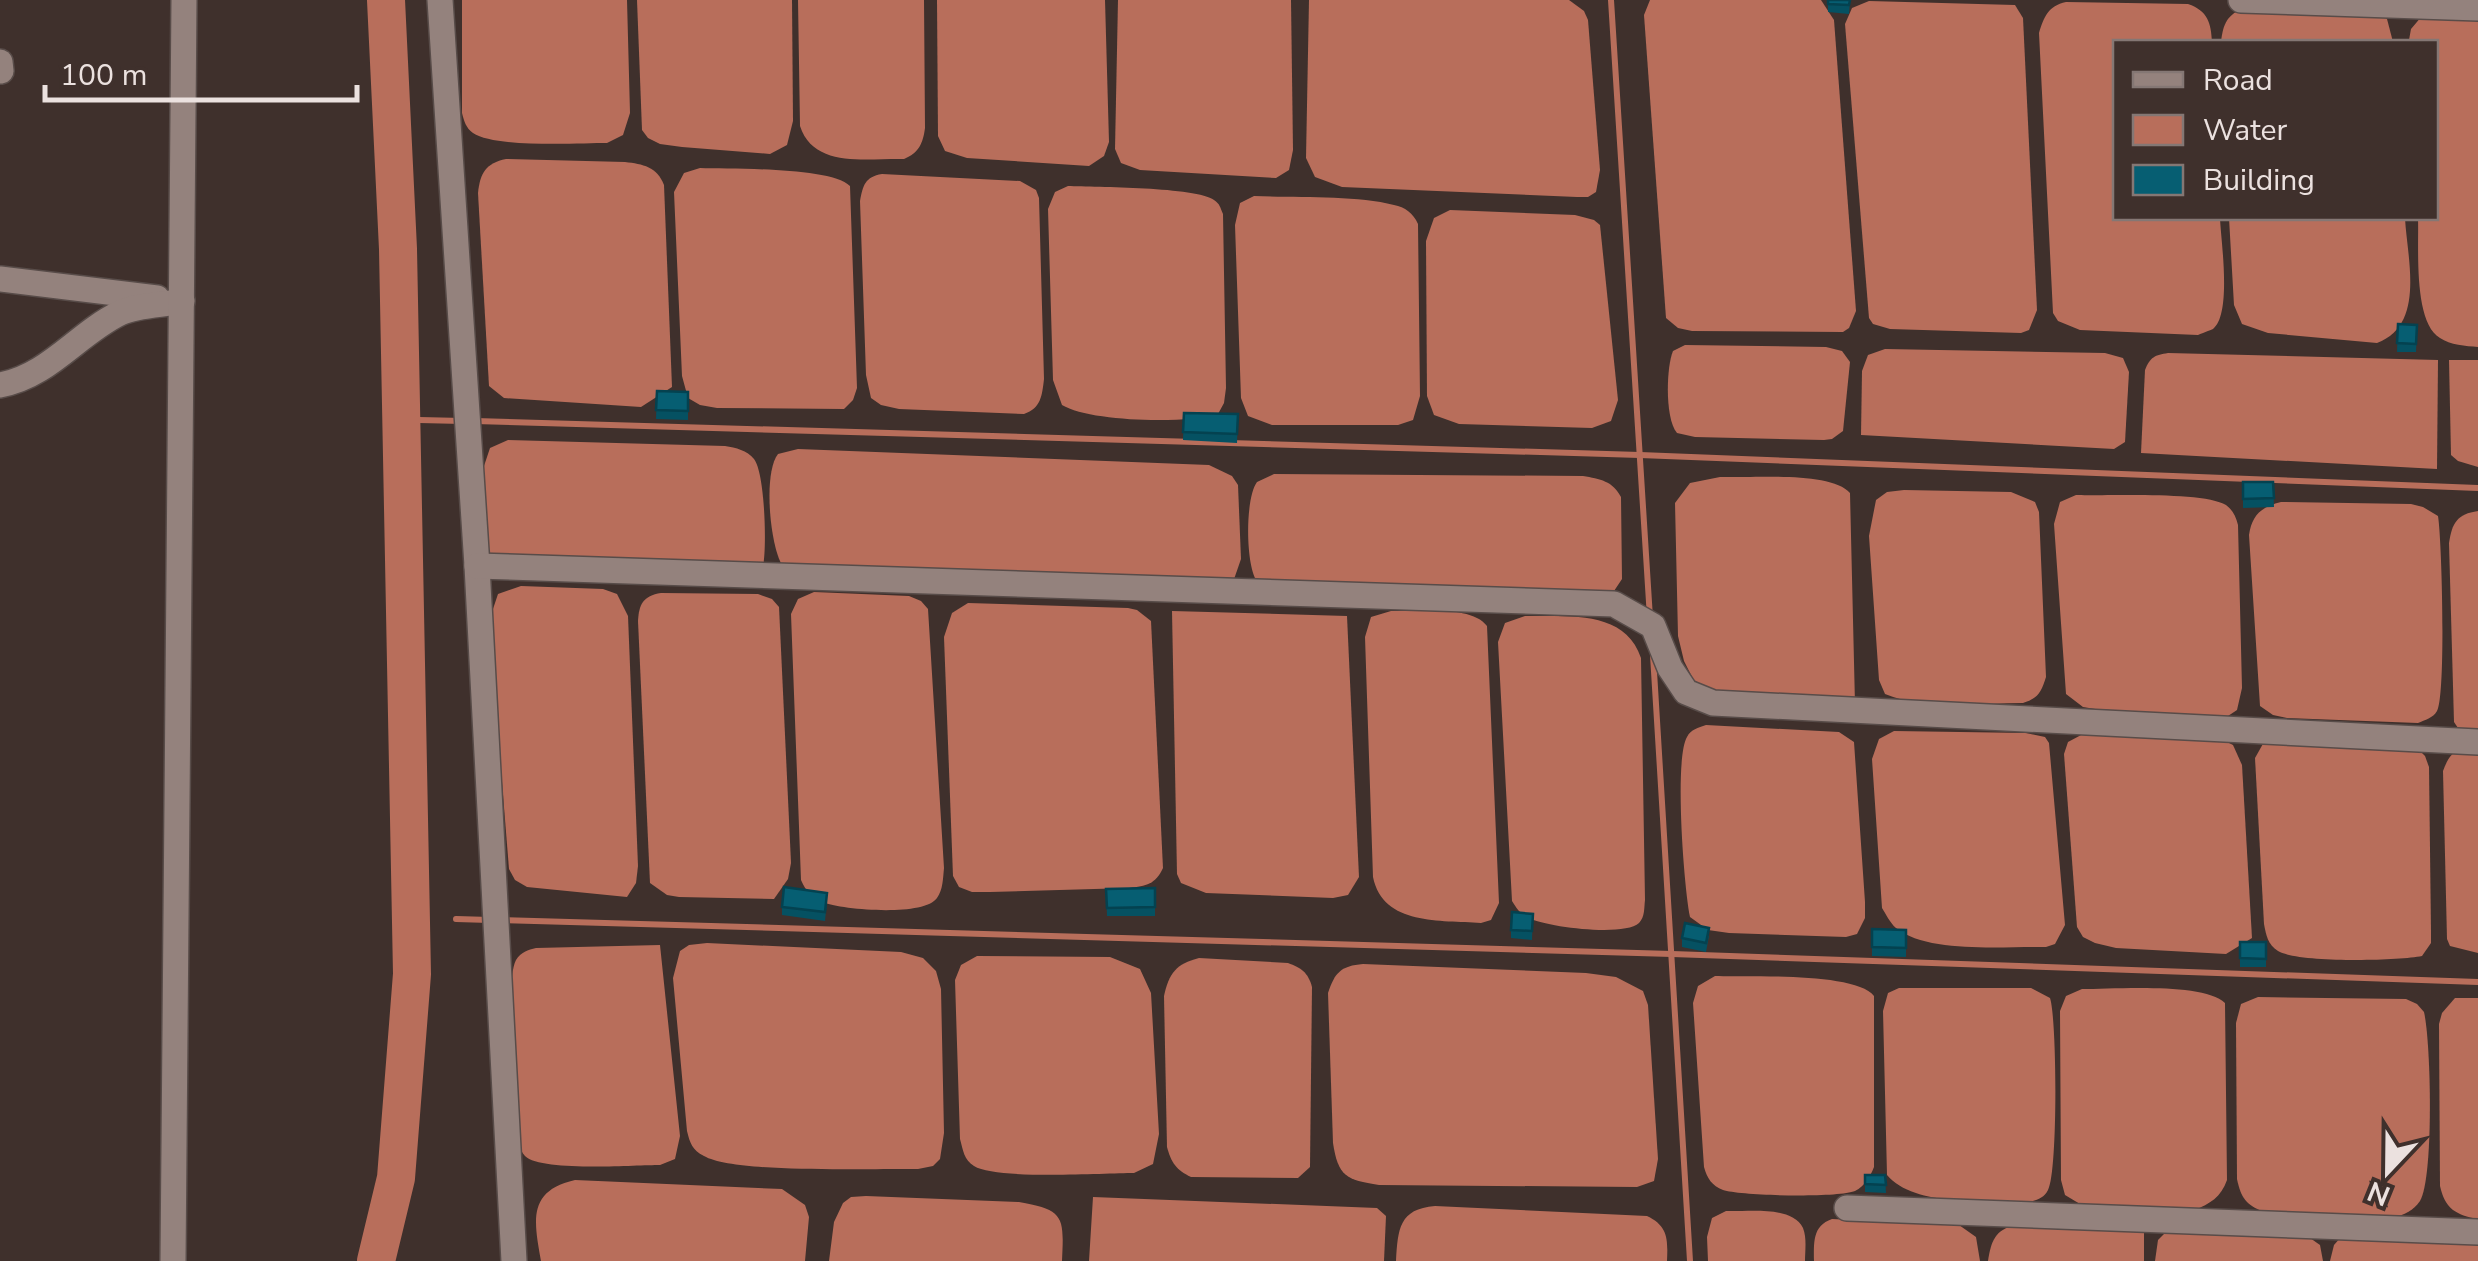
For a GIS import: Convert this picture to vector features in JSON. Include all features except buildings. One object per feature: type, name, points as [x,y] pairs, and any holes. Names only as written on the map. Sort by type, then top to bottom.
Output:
[{"type":"street","points":[[173,1261],[184,0]]},
{"type":"street","points":[[440,0],[478,566],[514,1261]]},
{"type":"street","points":[[2240,0],[2478,8]]},
{"type":"street","points":[[0,62],[1,70]]},
{"type":"street","points":[[0,279],[182,301]]},
{"type":"street","points":[[0,384],[20,381],[54,362],[122,312],[182,301]]},
{"type":"street","points":[[478,566],[1614,604],[1653,626],[1670,668],[1686,692],[1714,703],[2478,742]]},
{"type":"street","points":[[1847,1208],[2478,1232]]},
{"type":"water","points":[[462,0],[627,0],[630,113],[623,135],[607,143],[537,144],[499,141],[471,131],[462,113]]},
{"type":"water","points":[[637,0],[792,0],[793,121],[787,145],[770,154],[682,147],[648,138],[642,130]]},
{"type":"water","points":[[798,0],[924,0],[925,128],[917,151],[904,159],[843,158],[817,149],[807,140],[800,126]]},
{"type":"water","points":[[937,0],[1105,0],[1109,142],[1104,156],[1089,166],[967,158],[945,151],[938,136]]},
{"type":"water","points":[[1118,0],[1291,0],[1293,150],[1289,170],[1276,178],[1140,170],[1121,163],[1115,149]]},
{"type":"water","points":[[1309,0],[1569,0],[1584,11],[1588,20],[1600,170],[1596,192],[1577,197],[1342,187],[1315,177],[1306,158]]},
{"type":"water","points":[[1650,0],[1821,0],[1834,20],[1856,311],[1843,332],[1692,331],[1678,328],[1666,318],[1644,15]]},
{"type":"water","points":[[1869,1],[2015,5],[2023,18],[2037,310],[2029,330],[2021,333],[1890,329],[1873,324],[1869,318],[1845,24],[1852,8]]},
{"type":"water","points":[[2066,2],[2188,4],[2207,18],[2212,40],[2113,40],[2113,220],[2220,220],[2224,293],[2219,321],[2213,329],[2198,335],[2080,330],[2058,321],[2053,313],[2039,33],[2055,6]]},
{"type":"water","points":[[2245,8],[2377,12],[2387,19],[2392,40],[2221,40],[2227,20]]},
{"type":"water","points":[[2422,16],[2478,16],[2478,347],[2440,338],[2431,329],[2421,301],[2418,220],[2438,220],[2438,40],[2409,40],[2411,29]]},
{"type":"water","points":[[506,159],[632,163],[649,168],[661,179],[672,387],[641,407],[504,398],[489,386],[478,193],[485,170]]},
{"type":"water","points":[[700,168],[802,172],[850,186],[857,388],[844,409],[717,408],[688,398],[682,376],[674,192],[684,173]]},
{"type":"water","points":[[882,174],[1020,181],[1036,190],[1044,379],[1040,401],[1030,411],[1024,414],[899,409],[871,398],[866,375],[860,201],[866,183]]},
{"type":"water","points":[[1068,186],[1188,192],[1219,204],[1223,214],[1226,388],[1218,414],[1139,420],[1094,415],[1062,405],[1053,380],[1048,209],[1055,192]]},
{"type":"water","points":[[1254,196],[1379,202],[1402,207],[1414,217],[1418,224],[1420,396],[1413,420],[1398,425],[1272,425],[1248,416],[1241,398],[1235,225],[1240,203]]},
{"type":"water","points":[[1450,210],[1575,215],[1600,225],[1618,400],[1611,421],[1592,428],[1459,424],[1434,415],[1427,396],[1426,241],[1434,218]]},
{"type":"water","points":[[2229,220],[2405,220],[2410,270],[2408,306],[2392,334],[2377,343],[2268,333],[2242,324],[2234,305]]},
{"type":"water","points":[[1685,345],[1826,347],[1842,351],[1850,362],[1843,431],[1824,440],[1695,437],[1677,433],[1669,405],[1669,369],[1673,351]]},
{"type":"water","points":[[1885,349],[2105,353],[2123,358],[2129,372],[2125,442],[2114,449],[1861,435],[1862,371],[1868,355]]},
{"type":"water","points":[[2168,353],[2438,360],[2437,469],[2141,453],[2145,370],[2154,357]]},
{"type":"water","points":[[2449,360],[2478,360],[2478,467],[2451,455]]},
{"type":"water","points":[[508,440],[725,446],[745,451],[754,459],[761,479],[763,566],[494,559],[488,551],[483,469],[490,448]]},
{"type":"water","points":[[798,449],[1209,465],[1232,476],[1238,485],[1241,559],[1232,585],[782,565],[772,526],[771,477],[778,454]]},
{"type":"water","points":[[1274,474],[1583,476],[1600,480],[1614,487],[1621,497],[1622,579],[1612,594],[1258,583],[1249,548],[1250,502],[1257,482]]},
{"type":"water","points":[[1720,477],[1826,481],[1850,493],[1855,704],[1709,692],[1693,679],[1678,636],[1675,503],[1690,483]]},
{"type":"water","points":[[1887,492],[2011,492],[2035,502],[2039,512],[2046,677],[2032,699],[2023,703],[1936,704],[1885,694],[1879,680],[1869,536],[1876,500]]},
{"type":"water","points":[[2076,495],[2198,498],[2226,505],[2232,511],[2238,525],[2242,688],[2237,710],[2217,717],[2095,709],[2083,707],[2066,694],[2054,524],[2060,502]]},
{"type":"water","points":[[2281,502],[2411,504],[2438,516],[2442,678],[2437,711],[2431,717],[2418,723],[2287,718],[2260,706],[2249,535],[2259,513]]},
{"type":"water","points":[[2478,511],[2478,732],[2458,728],[2454,722],[2449,543],[2457,521]]},
{"type":"water","points":[[521,586],[603,589],[617,594],[628,616],[638,866],[636,883],[627,897],[527,887],[515,880],[509,869],[489,621],[498,594]]},
{"type":"water","points":[[814,592],[909,596],[928,609],[944,868],[940,891],[929,904],[900,910],[832,905],[812,896],[801,880],[791,614],[798,599]]},
{"type":"water","points":[[661,593],[758,594],[772,599],[779,607],[791,863],[788,879],[774,899],[679,897],[667,895],[650,883],[638,621],[643,602]]},
{"type":"water","points":[[968,603],[1128,608],[1151,621],[1163,868],[1154,881],[1129,888],[972,892],[959,887],[953,876],[944,637],[952,613]]},
{"type":"water","points":[[1172,611],[1347,616],[1359,877],[1348,895],[1333,898],[1206,893],[1181,883],[1177,874]]},
{"type":"water","points":[[1391,611],[1457,612],[1480,619],[1487,626],[1499,903],[1491,920],[1432,920],[1401,912],[1379,893],[1373,877],[1365,637],[1371,617]]},
{"type":"water","points":[[1525,616],[1576,617],[1608,623],[1633,642],[1641,658],[1645,900],[1642,918],[1631,927],[1602,930],[1551,925],[1526,916],[1512,901],[1498,642],[1505,623]]},
{"type":"water","points":[[1706,725],[1839,732],[1854,742],[1865,902],[1865,918],[1857,934],[1846,937],[1729,933],[1708,930],[1690,917],[1683,853],[1681,770],[1687,737]]},
{"type":"water","points":[[1894,731],[2026,733],[2045,737],[2049,743],[2065,925],[2055,944],[1947,945],[1910,936],[1892,924],[1882,908],[1872,759],[1879,739]]},
{"type":"water","points":[[2083,734],[2223,740],[2233,745],[2242,765],[2252,938],[2226,954],[2116,948],[2083,937],[2077,927],[2064,754],[2068,742]]},
{"type":"water","points":[[2264,742],[2417,748],[2425,756],[2429,767],[2431,943],[2422,956],[2326,959],[2289,955],[2272,946],[2264,924],[2255,758]]},
{"type":"water","points":[[2478,745],[2478,953],[2450,946],[2447,939],[2443,771],[2456,752]]},
{"type":"water","points":[[660,945],[680,1136],[675,1159],[660,1165],[589,1166],[549,1164],[525,1156],[520,1148],[512,1043],[511,992],[516,960],[536,948]]},
{"type":"water","points":[[689,945],[901,952],[923,958],[936,971],[941,989],[944,1133],[940,1159],[933,1166],[918,1169],[806,1169],[720,1162],[697,1151],[687,1131],[673,978],[680,951]]},
{"type":"water","points":[[977,956],[1110,957],[1140,969],[1151,993],[1159,1134],[1153,1164],[1134,1173],[1026,1174],[986,1170],[968,1161],[960,1139],[955,980],[961,965]]},
{"type":"water","points":[[1199,958],[1288,963],[1303,971],[1310,982],[1310,1167],[1298,1178],[1191,1177],[1170,1157],[1164,996],[1175,971]]},
{"type":"water","points":[[1363,964],[1586,973],[1616,977],[1643,991],[1648,1005],[1658,1159],[1654,1181],[1637,1187],[1379,1185],[1345,1174],[1333,1143],[1328,993],[1340,971]]},
{"type":"water","points":[[1715,976],[1824,979],[1863,988],[1874,996],[1874,1167],[1859,1189],[1829,1195],[1749,1194],[1723,1190],[1708,1178],[1704,1167],[1693,1003],[1698,986]]},
{"type":"water","points":[[1899,988],[2031,988],[2050,998],[2055,1127],[2051,1177],[2042,1197],[2029,1202],[1933,1198],[1899,1186],[1887,1175],[1883,1011],[1888,993]]},
{"type":"water","points":[[2082,989],[2179,989],[2214,996],[2225,1003],[2227,1180],[2210,1202],[2194,1210],[2085,1207],[2065,1195],[2061,1180],[2060,1011],[2066,996]]},
{"type":"water","points":[[2258,997],[2406,999],[2424,1012],[2430,1079],[2428,1166],[2420,1201],[2412,1210],[2394,1218],[2264,1212],[2245,1200],[2237,1179],[2236,1023],[2241,1004]]},
{"type":"water","points":[[2455,998],[2478,998],[2478,1219],[2453,1210],[2440,1186],[2439,1024],[2442,1013]]},
{"type":"water","points":[[575,1180],[782,1189],[805,1205],[809,1217],[805,1261],[541,1261],[536,1221],[541,1200],[559,1185]]},
{"type":"water","points":[[851,1197],[1019,1202],[1045,1208],[1061,1225],[1062,1261],[829,1261],[834,1222],[843,1203]]},
{"type":"water","points":[[1093,1197],[1377,1208],[1386,1216],[1384,1261],[1089,1261]]},
{"type":"water","points":[[1435,1206],[1647,1216],[1665,1234],[1667,1261],[1396,1261],[1398,1239],[1407,1216]]},
{"type":"water","points":[[1726,1211],[1768,1211],[1797,1221],[1804,1232],[1805,1261],[1708,1261],[1707,1237],[1712,1218]]},
{"type":"water","points":[[1832,1219],[1959,1225],[1976,1237],[1980,1261],[1814,1261],[1818,1231]]},
{"type":"water","points":[[2015,1225],[2144,1230],[2144,1261],[1988,1261],[1995,1237]]},
{"type":"water","points":[[2169,1229],[2310,1238],[2320,1245],[2323,1261],[2155,1261],[2158,1240]]},
{"type":"water","points":[[2341,1237],[2478,1243],[2478,1261],[2330,1261],[2334,1245]]},
{"type":"waterway","points":[[376,1261],[396,1178],[412,974],[398,249],[386,0]]},
{"type":"waterway","points":[[1611,0],[1650,618]]},
{"type":"waterway","points":[[419,420],[463,421]]},
{"type":"waterway","points":[[475,421],[1640,455],[2478,488]]},
{"type":"waterway","points":[[1653,655],[1690,1261]]},
{"type":"waterway","points":[[456,919],[490,920]]},
{"type":"waterway","points":[[502,920],[2478,982]]}]
